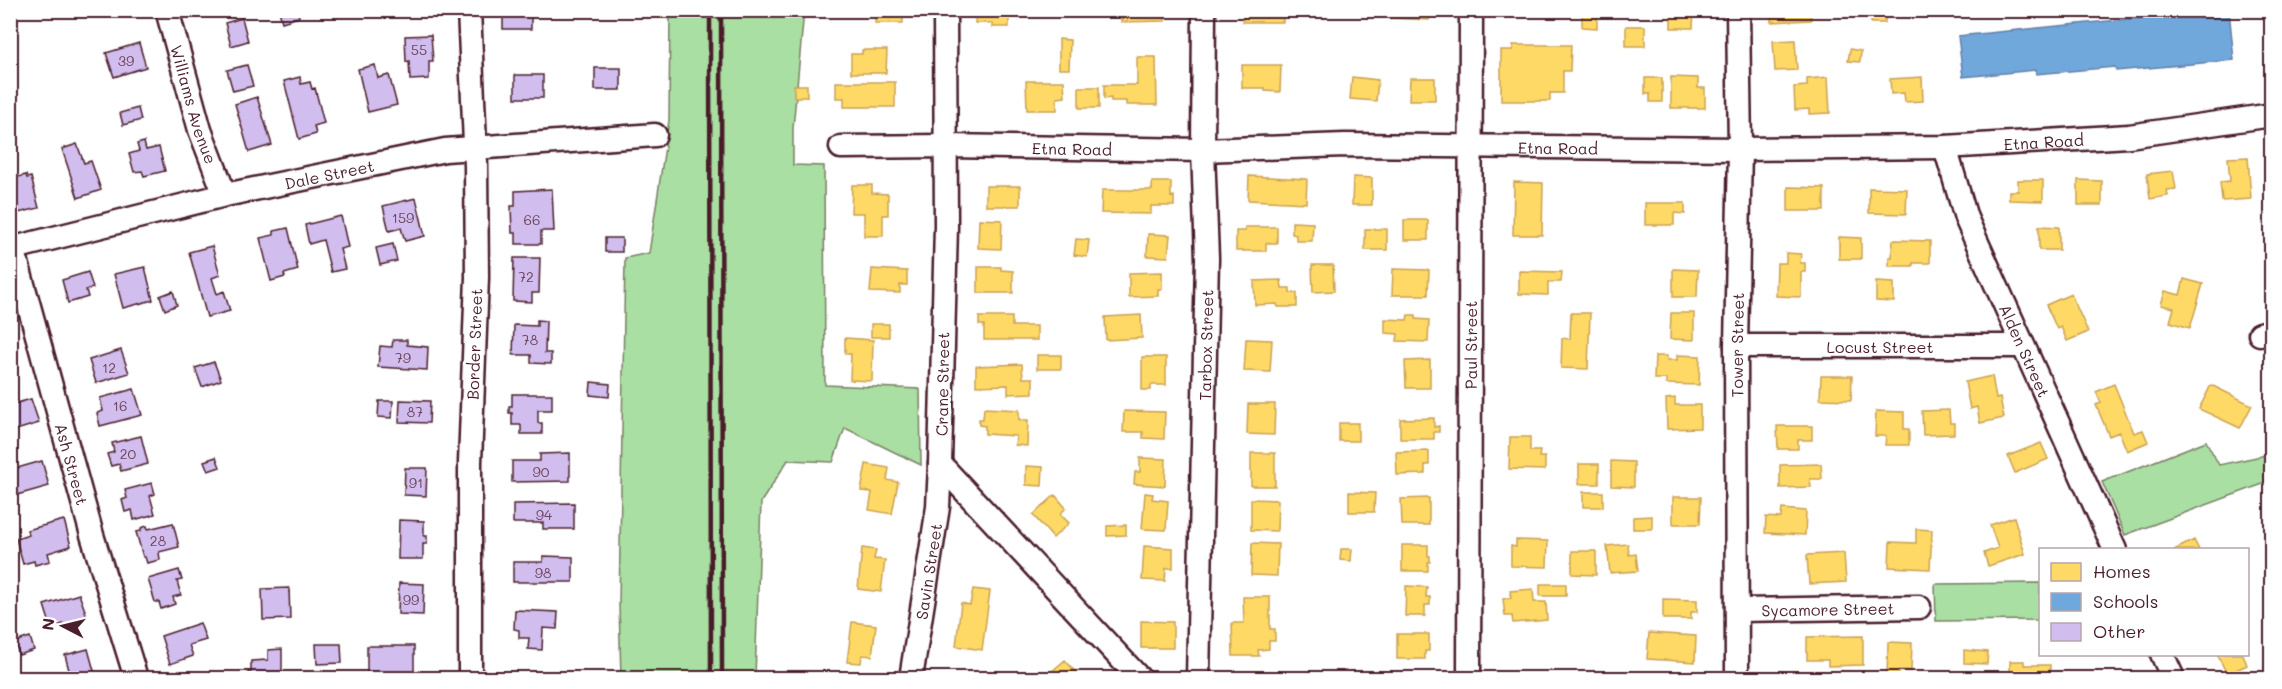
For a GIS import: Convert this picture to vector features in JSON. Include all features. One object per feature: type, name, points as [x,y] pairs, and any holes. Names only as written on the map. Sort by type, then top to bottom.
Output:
[{"type":"street","name":"Williams Avenue","points":[[167,10],[200,130],[225,195]]},
{"type":"street","name":"Border Street","points":[[469,10],[477,277],[470,462],[470,678]]},
{"type":"street","name":"Crane Street","points":[[940,464],[946,226],[945,10]]},
{"type":"street","name":"Tarbox Street","points":[[1198,678],[1207,258],[1203,150],[1204,10]]},
{"type":"street","name":"Paul Street","points":[[1468,678],[1471,10]]},
{"type":"street","name":"Tower Street","points":[[1737,678],[1736,346],[1740,149],[1738,10]]},
{"type":"street","name":"Etna Road","points":[[841,147],[945,146],[1203,150],[1345,145],[1740,149],[1945,147],[2130,135],[2271,115]]},
{"type":"street","name":"Dale Street","points":[[12,249],[225,195],[445,150],[656,135]]},
{"type":"street","name":"Alden Street","points":[[1945,147],[1966,218],[2115,548]]},
{"type":"street","name":"Ash Street","points":[[12,249],[135,678]]},
{"type":"street","name":"Locust Street","points":[[1736,346],[2024,346]]},
{"type":"street","name":"Savin Street","points":[[910,678],[938,507],[940,464]]},
{"type":"street","points":[[940,464],[1139,678]]},
{"type":"street","name":"Sycamore Street","points":[[1738,610],[1919,607]]},
{"type":"street","points":[[2163,656],[2173,678]]},
{"type":"green space","points":[[670,11],[804,11],[793,128],[793,165],[824,166],[825,385],[920,389],[921,465],[845,428],[833,462],[788,460],[761,502],[755,678],[621,678],[619,605],[625,258],[649,253],[669,120]]},
{"type":"green space","points":[[2206,441],[2219,465],[2271,454],[2271,481],[2125,535],[2102,482]]},
{"type":"green space","points":[[2039,583],[2039,620],[1936,621],[1935,584]]},
{"type":"building: Homes","points":[[875,10],[903,10],[903,23],[875,23]]},
{"type":"building: Homes","points":[[976,10],[999,10],[999,15],[1009,15],[1009,27],[992,27],[992,23],[975,23]]},
{"type":"building: Homes","points":[[1120,10],[1165,10],[1165,21],[1121,22]]},
{"type":"building: Homes","points":[[1243,10],[1283,10],[1283,22],[1243,22]]},
{"type":"building: Homes","points":[[1390,10],[1429,10],[1429,20],[1390,18]]},
{"type":"building: Homes","points":[[1506,10],[1530,10],[1530,15],[1506,14]]},
{"type":"building: Homes","points":[[1671,10],[1694,10],[1693,28],[1671,28]]},
{"type":"building: Homes","points":[[1771,10],[1810,10],[1811,20],[1771,22]]},
{"type":"building: Homes","points":[[1871,10],[1885,10],[1885,23],[1871,23]]},
{"type":"building: Homes","points":[[1582,12],[1597,13],[1597,28],[1582,27]]},
{"type":"building: Homes","points":[[1626,26],[1645,26],[1645,46],[1626,46]]},
{"type":"building: Homes","points":[[1059,39],[1070,40],[1069,69],[1059,69]]},
{"type":"building: Homes","points":[[1795,40],[1797,70],[1775,71],[1773,41]]},
{"type":"building: Homes","points":[[1513,45],[1571,45],[1570,71],[1563,71],[1563,93],[1550,93],[1550,101],[1501,101],[1501,50],[1513,50]]},
{"type":"building: Homes","points":[[1850,49],[1861,51],[1860,62],[1848,61]]},
{"type":"building: Homes","points":[[862,50],[887,50],[886,73],[851,73],[851,54],[862,54]]},
{"type":"building: Homes","points":[[1137,57],[1156,57],[1157,105],[1126,105],[1126,101],[1104,99],[1104,85],[1137,85]]},
{"type":"building: Homes","points":[[1242,65],[1281,65],[1280,92],[1265,91],[1265,88],[1242,88]]},
{"type":"building: Homes","points":[[1352,77],[1378,80],[1376,101],[1350,99]]},
{"type":"building: Homes","points":[[1671,77],[1698,78],[1698,88],[1705,88],[1705,108],[1671,108]]},
{"type":"building: Homes","points":[[1828,77],[1830,113],[1809,114],[1809,109],[1795,110],[1794,87],[1807,86],[1807,79]]},
{"type":"building: Homes","points":[[1922,77],[1923,101],[1905,102],[1904,93],[1891,94],[1890,79]]},
{"type":"building: Homes","points":[[1410,78],[1435,78],[1435,100],[1409,100]]},
{"type":"building: Homes","points":[[1645,78],[1662,78],[1662,102],[1650,102],[1650,94],[1645,94]]},
{"type":"building: Homes","points":[[1026,81],[1064,81],[1065,97],[1057,98],[1057,110],[1027,110]]},
{"type":"building: Homes","points":[[836,82],[895,82],[895,107],[844,107],[844,98],[836,98]]},
{"type":"building: Homes","points":[[794,85],[807,85],[807,97],[794,97]]},
{"type":"building: Homes","points":[[1079,87],[1099,87],[1099,108],[1079,108]]},
{"type":"building: Homes","points":[[2248,157],[2251,199],[2222,201],[2220,182],[2230,181],[2228,158]]},
{"type":"building: Homes","points":[[2173,171],[2176,189],[2167,190],[2168,196],[2150,199],[2147,174]]},
{"type":"building: Homes","points":[[1249,176],[1307,179],[1306,203],[1248,200]]},
{"type":"building: Homes","points":[[1353,177],[1372,178],[1372,205],[1352,205]]},
{"type":"building: Homes","points":[[2018,180],[2043,180],[2043,201],[2009,200],[2009,191],[2018,191]]},
{"type":"building: Homes","points":[[2078,180],[2102,181],[2102,205],[2078,205]]},
{"type":"building: Homes","points":[[1152,182],[1171,182],[1171,197],[1174,196],[1174,206],[1151,206],[1151,214],[1101,213],[1102,190],[1152,190]]},
{"type":"building: Homes","points":[[1514,182],[1543,183],[1542,235],[1513,235]]},
{"type":"building: Homes","points":[[852,185],[872,185],[872,193],[888,194],[888,215],[883,215],[883,236],[864,236],[864,213],[851,213]]},
{"type":"building: Homes","points":[[986,186],[1020,186],[1020,206],[986,206]]},
{"type":"building: Homes","points":[[1788,187],[1824,188],[1824,211],[1788,211]]},
{"type":"building: Homes","points":[[1869,188],[1907,189],[1906,214],[1869,213]]},
{"type":"building: Homes","points":[[1645,203],[1685,203],[1685,214],[1674,213],[1674,225],[1645,225]]},
{"type":"building: Homes","points":[[979,219],[1002,220],[1001,249],[978,248]]},
{"type":"building: Homes","points":[[1404,220],[1428,220],[1428,240],[1404,240]]},
{"type":"building: Homes","points":[[1292,222],[1313,223],[1312,241],[1296,241],[1296,235],[1292,234]]},
{"type":"building: Homes","points":[[2039,226],[2059,227],[2059,250],[2039,250]]},
{"type":"building: Homes","points":[[1245,227],[1277,227],[1277,243],[1266,243],[1266,251],[1236,251],[1236,231],[1245,231]]},
{"type":"building: Homes","points":[[1365,229],[1387,229],[1387,250],[1365,250]]},
{"type":"building: Homes","points":[[1148,234],[1170,235],[1168,257],[1147,256]]},
{"type":"building: Homes","points":[[1839,237],[1861,238],[1861,259],[1839,259]]},
{"type":"building: Homes","points":[[1076,239],[1089,240],[1087,257],[1074,255]]},
{"type":"building: Homes","points":[[1893,240],[1930,241],[1930,263],[1889,266]]},
{"type":"building: Homes","points":[[1786,253],[1801,254],[1800,263],[1805,263],[1805,272],[1801,272],[1801,297],[1776,296],[1777,263],[1786,263]]},
{"type":"building: Homes","points":[[1312,265],[1333,265],[1334,291],[1313,292]]},
{"type":"building: Homes","points":[[978,267],[1001,267],[1001,270],[1013,271],[1013,293],[978,293]]},
{"type":"building: Homes","points":[[872,269],[907,271],[907,285],[900,285],[900,293],[870,292]]},
{"type":"building: Homes","points":[[1393,269],[1429,270],[1428,295],[1392,295]]},
{"type":"building: Homes","points":[[1673,269],[1698,270],[1697,297],[1673,297]]},
{"type":"building: Homes","points":[[1519,271],[1562,272],[1561,282],[1548,282],[1548,295],[1519,294]]},
{"type":"building: Homes","points":[[1162,272],[1162,289],[1158,289],[1158,296],[1129,297],[1129,273]]},
{"type":"building: Homes","points":[[2184,279],[2203,284],[2190,328],[2170,322],[2174,308],[2161,305],[2165,291],[2180,295]]},
{"type":"building: Homes","points":[[1281,280],[1282,288],[1290,288],[1290,293],[1297,293],[1297,307],[1278,307],[1277,304],[1255,305],[1254,281]]},
{"type":"building: Homes","points":[[1876,282],[1894,283],[1894,302],[1876,301]]},
{"type":"building: Homes","points":[[2071,294],[2088,332],[2067,341],[2061,327],[2057,329],[2046,305]]},
{"type":"building: Homes","points":[[1571,313],[1590,313],[1588,369],[1561,368],[1562,338],[1570,339]]},
{"type":"building: Homes","points":[[1671,313],[1694,313],[1694,340],[1670,339]]},
{"type":"building: Homes","points":[[1141,315],[1142,338],[1106,340],[1105,317]]},
{"type":"building: Homes","points":[[1408,315],[1416,315],[1416,319],[1429,320],[1428,342],[1397,341],[1398,334],[1385,333],[1385,319],[1407,320]]},
{"type":"building: Homes","points":[[979,317],[1012,317],[1012,326],[1037,326],[1037,340],[984,340],[984,325],[979,325]]},
{"type":"building: Homes","points":[[871,324],[889,324],[889,337],[871,337]]},
{"type":"building: Homes","points":[[845,338],[873,340],[872,381],[850,380],[851,354],[845,354]]},
{"type":"building: Homes","points":[[1246,339],[1272,340],[1270,372],[1244,371]]},
{"type":"building: Homes","points":[[1037,355],[1061,355],[1061,369],[1037,369]]},
{"type":"building: Homes","points":[[1677,355],[1700,356],[1699,385],[1666,384],[1666,379],[1654,379],[1655,356],[1667,356],[1667,360],[1677,360]]},
{"type":"building: Homes","points":[[1142,357],[1166,357],[1166,385],[1151,385],[1151,390],[1142,390]]},
{"type":"building: Homes","points":[[1430,360],[1430,388],[1406,388],[1405,361]]},
{"type":"building: Homes","points":[[1022,364],[1023,378],[1033,378],[1033,393],[1008,394],[1008,385],[976,386],[976,366]]},
{"type":"building: Homes","points":[[1821,376],[1852,376],[1851,400],[1820,399]]},
{"type":"building: Homes","points":[[1992,376],[1996,399],[2000,398],[2004,418],[1980,423],[1977,407],[1970,409],[1965,382]]},
{"type":"building: Homes","points":[[2114,384],[2134,433],[2143,430],[2148,442],[2127,451],[2119,432],[2109,436],[2096,405],[2101,403],[2096,392]]},
{"type":"building: Homes","points":[[2211,385],[2252,405],[2240,428],[2199,409]]},
{"type":"building: Homes","points":[[1675,398],[1675,405],[1700,405],[1700,428],[1667,429],[1666,399]]},
{"type":"building: Homes","points":[[1248,404],[1275,404],[1274,435],[1247,434]]},
{"type":"building: Homes","points":[[984,408],[1019,410],[1019,420],[1028,420],[1027,446],[1015,445],[1016,436],[985,434],[985,426],[979,425],[979,419],[983,419]]},
{"type":"building: Homes","points":[[1949,410],[1950,423],[1954,423],[1954,434],[1923,435],[1922,411]]},
{"type":"building: Homes","points":[[1124,411],[1165,412],[1164,439],[1143,438],[1143,432],[1123,432]]},
{"type":"building: Homes","points":[[1876,411],[1904,412],[1904,429],[1909,429],[1909,445],[1885,445],[1886,436],[1875,436]]},
{"type":"building: Homes","points":[[1434,418],[1434,427],[1439,426],[1439,432],[1434,432],[1434,439],[1400,439],[1400,419]]},
{"type":"building: Homes","points":[[1339,423],[1358,423],[1358,441],[1339,441]]},
{"type":"building: Homes","points":[[1777,426],[1812,426],[1812,440],[1798,440],[1798,449],[1778,449]]},
{"type":"building: Homes","points":[[1510,437],[1530,437],[1530,451],[1540,451],[1539,457],[1545,457],[1545,470],[1509,469]]},
{"type":"building: Homes","points":[[2041,443],[2048,459],[2015,473],[2008,456]]},
{"type":"building: Homes","points":[[1429,451],[1429,465],[1425,465],[1425,474],[1397,475],[1396,452]]},
{"type":"building: Homes","points":[[1251,453],[1275,453],[1275,486],[1251,486]]},
{"type":"building: Homes","points":[[1140,458],[1166,459],[1165,486],[1134,484],[1135,472],[1140,472]]},
{"type":"building: Homes","points":[[1611,461],[1634,462],[1634,487],[1611,486]]},
{"type":"building: Homes","points":[[866,464],[889,468],[887,480],[898,482],[892,514],[869,510],[872,492],[861,491]]},
{"type":"building: Homes","points":[[1579,464],[1599,464],[1599,484],[1579,484]]},
{"type":"building: Homes","points":[[1821,464],[1822,479],[1810,479],[1811,487],[1780,488],[1780,465]]},
{"type":"building: Homes","points":[[1026,466],[1043,467],[1042,486],[1026,485]]},
{"type":"building: Homes","points":[[1349,492],[1375,493],[1374,512],[1349,512]]},
{"type":"building: Homes","points":[[1583,492],[1603,492],[1603,507],[1583,507]]},
{"type":"building: Homes","points":[[1145,493],[1153,494],[1152,499],[1168,501],[1166,530],[1142,529]]},
{"type":"building: Homes","points":[[1055,495],[1066,508],[1060,514],[1069,523],[1053,538],[1033,515]]},
{"type":"building: Homes","points":[[1673,497],[1701,497],[1700,524],[1673,524]]},
{"type":"building: Homes","points":[[1429,498],[1429,525],[1402,525],[1401,499]]},
{"type":"building: Homes","points":[[1251,499],[1278,500],[1277,531],[1251,530]]},
{"type":"building: Homes","points":[[1782,509],[1806,511],[1805,535],[1765,533],[1766,517],[1781,518]]},
{"type":"building: Homes","points":[[1652,516],[1652,529],[1633,529],[1633,517]]},
{"type":"building: Homes","points":[[2014,517],[2025,554],[1988,566],[1984,553],[1998,548],[1990,525]]},
{"type":"building: Homes","points":[[1126,525],[1126,535],[1107,536],[1107,526]]},
{"type":"building: Homes","points":[[1916,529],[1932,530],[1930,569],[1889,567],[1890,542],[1916,543]]},
{"type":"building: Homes","points":[[1516,540],[1548,541],[1547,567],[1511,566],[1511,546],[1516,547]]},
{"type":"building: Homes","points":[[2194,540],[2198,548],[2178,548]]},
{"type":"building: Homes","points":[[1252,543],[1278,544],[1277,576],[1251,575]]},
{"type":"building: Homes","points":[[1628,544],[1629,555],[1636,554],[1638,571],[1610,573],[1607,546]]},
{"type":"building: Homes","points":[[1402,545],[1428,545],[1430,562],[1428,562],[1428,571],[1402,571]]},
{"type":"building: Homes","points":[[1144,546],[1173,548],[1173,568],[1166,568],[1165,581],[1142,580]]},
{"type":"building: Homes","points":[[862,548],[876,550],[874,559],[885,560],[881,592],[858,589]]},
{"type":"building: Homes","points":[[1341,549],[1352,549],[1351,561],[1340,560]]},
{"type":"building: Homes","points":[[1572,551],[1596,551],[1596,575],[1572,574]]},
{"type":"building: Homes","points":[[1844,553],[1846,582],[1809,584],[1807,555]]},
{"type":"building: Homes","points":[[1540,584],[1566,584],[1566,596],[1540,596]]},
{"type":"building: Homes","points":[[1406,586],[1427,587],[1426,597],[1430,597],[1430,605],[1425,605],[1425,616],[1405,616]]},
{"type":"building: Homes","points":[[973,589],[990,591],[982,650],[956,646],[961,603],[970,605]]},
{"type":"building: Homes","points":[[1533,589],[1534,602],[1546,602],[1547,620],[1513,623],[1512,616],[1505,616],[1503,599],[1511,598],[1510,591]]},
{"type":"building: Homes","points":[[1243,597],[1270,597],[1270,629],[1275,629],[1275,641],[1269,641],[1269,649],[1258,650],[1259,656],[1233,656],[1232,623],[1244,623]]},
{"type":"building: Homes","points":[[1663,599],[1697,600],[1697,612],[1691,612],[1691,619],[1663,619]]},
{"type":"building: Homes","points":[[1141,621],[1173,622],[1173,648],[1141,648]]},
{"type":"building: Homes","points":[[852,622],[876,625],[872,656],[862,655],[861,663],[847,662]]},
{"type":"building: Homes","points":[[1649,633],[1696,636],[1695,662],[1647,659]]},
{"type":"building: Homes","points":[[1397,634],[1429,634],[1429,651],[1425,651],[1425,659],[1397,659]]},
{"type":"building: Homes","points":[[1863,636],[1863,665],[1828,666],[1828,660],[1807,660],[1807,637]]},
{"type":"building: Homes","points":[[1888,642],[1912,643],[1911,671],[1899,670],[1899,678],[1887,678]]},
{"type":"building: Homes","points":[[1964,650],[1988,652],[1987,664],[1964,663]]},
{"type":"building: Homes","points":[[2218,656],[2244,656],[2247,665],[2227,674]]},
{"type":"building: Homes","points":[[1065,660],[1079,678],[1044,678]]},
{"type":"building: Homes","points":[[2010,661],[2024,661],[2024,665],[2050,665],[2050,678],[2010,678]]},
{"type":"building: Homes","points":[[1534,677],[1534,678],[1511,678]]},
{"type":"building: Schools","points":[[2229,10],[2234,60],[2116,71],[2115,67],[2036,74],[2036,70],[1963,77],[1958,36]]},
{"type":"building: Other","points":[[298,10],[299,17],[282,22],[279,11]]},
{"type":"building: Other","points":[[503,10],[531,10],[531,29],[503,29]]},
{"type":"building: Other","points":[[242,18],[248,41],[231,46],[225,23]]},
{"type":"building: Other","points":[[431,35],[433,61],[429,61],[429,79],[410,80],[409,61],[406,62],[405,36]]},
{"type":"building: Other","points":[[139,43],[146,67],[114,77],[106,53]]},
{"type":"building: Other","points":[[247,65],[253,86],[233,91],[227,70]]},
{"type":"building: Other","points":[[375,65],[378,78],[389,75],[397,105],[368,112],[358,69]]},
{"type":"building: Other","points":[[595,68],[621,68],[621,90],[595,90]]},
{"type":"building: Other","points":[[515,75],[543,75],[543,98],[515,98]]},
{"type":"building: Other","points":[[300,77],[301,84],[310,82],[312,89],[315,88],[324,123],[314,126],[316,134],[299,139],[284,81]]},
{"type":"building: Other","points":[[257,97],[272,145],[249,152],[235,104]]},
{"type":"building: Other","points":[[138,108],[141,120],[123,125],[120,113]]},
{"type":"building: Other","points":[[144,142],[146,150],[159,147],[165,171],[144,176],[142,171],[134,172],[129,154],[139,151],[137,144]]},
{"type":"building: Other","points":[[77,144],[84,163],[91,161],[101,190],[78,198],[62,149]]},
{"type":"building: Other","points":[[26,175],[27,178],[31,177],[39,208],[10,215],[10,179]]},
{"type":"building: Other","points":[[552,189],[554,231],[541,231],[541,244],[516,244],[516,233],[512,233],[511,206],[515,206],[515,191]]},
{"type":"building: Other","points":[[416,198],[425,236],[405,241],[401,228],[389,231],[383,206]]},
{"type":"building: Other","points":[[341,216],[348,247],[340,249],[345,269],[331,272],[323,240],[309,244],[305,225]]},
{"type":"building: Other","points":[[288,228],[298,270],[271,281],[260,238],[274,235],[274,231]]},
{"type":"building: Other","points":[[605,238],[622,238],[622,252],[605,252]]},
{"type":"building: Other","points":[[393,244],[397,261],[380,265],[376,248]]},
{"type":"building: Other","points":[[212,246],[220,275],[212,278],[217,294],[224,291],[230,311],[207,317],[189,252]]},
{"type":"building: Other","points":[[514,258],[540,258],[539,293],[532,293],[532,302],[513,301]]},
{"type":"building: Other","points":[[145,267],[153,300],[123,308],[114,274]]},
{"type":"building: Other","points":[[88,272],[93,288],[86,290],[88,297],[68,303],[62,280]]},
{"type":"building: Other","points":[[173,291],[177,305],[165,310],[160,296]]},
{"type":"building: Other","points":[[537,320],[546,321],[545,353],[551,353],[551,364],[531,363],[531,355],[513,355],[514,325],[537,326]]},
{"type":"building: Other","points":[[393,340],[407,340],[407,345],[428,347],[427,370],[378,367],[380,346],[392,347]]},
{"type":"building: Other","points":[[121,350],[129,373],[96,383],[89,360]]},
{"type":"building: Other","points":[[214,362],[221,380],[202,387],[195,368]]},
{"type":"building: Other","points":[[591,382],[610,384],[609,397],[590,395]]},
{"type":"building: Other","points":[[134,389],[142,415],[100,426],[97,413],[103,411],[100,398]]},
{"type":"building: Other","points":[[512,394],[552,394],[552,410],[538,410],[538,423],[542,423],[542,434],[521,434],[521,425],[512,425],[512,413],[509,413],[509,406],[512,406]]},
{"type":"building: Other","points":[[31,399],[39,423],[10,432],[10,405]]},
{"type":"building: Other","points":[[400,400],[430,401],[429,423],[399,422]]},
{"type":"building: Other","points":[[379,401],[393,401],[392,418],[378,417]]},
{"type":"building: Other","points":[[141,436],[148,464],[121,471],[119,464],[111,466],[107,454],[114,452],[112,443]]},
{"type":"building: Other","points":[[570,453],[570,481],[512,482],[512,461],[540,461],[540,454]]},
{"type":"building: Other","points":[[216,457],[220,467],[208,471],[204,461]]},
{"type":"building: Other","points":[[42,461],[49,486],[10,497],[10,470]]},
{"type":"building: Other","points":[[405,468],[427,468],[426,496],[404,495]]},
{"type":"building: Other","points":[[152,483],[155,494],[150,496],[155,514],[134,520],[132,510],[125,512],[122,500],[127,498],[125,490]]},
{"type":"building: Other","points":[[574,503],[574,529],[543,529],[543,523],[513,523],[513,504]]},
{"type":"building: Other","points":[[64,520],[71,546],[48,553],[50,561],[35,565],[34,561],[23,564],[16,539],[29,535],[27,530]]},
{"type":"building: Other","points":[[399,520],[424,521],[424,536],[427,536],[427,544],[423,544],[423,559],[398,559]]},
{"type":"building: Other","points":[[173,523],[179,547],[159,552],[160,560],[147,563],[136,532],[147,526],[148,529]]},
{"type":"building: Other","points":[[543,556],[573,557],[573,582],[513,582],[513,562],[543,562]]},
{"type":"building: Other","points":[[179,570],[182,580],[177,581],[181,595],[173,597],[175,604],[161,609],[159,602],[155,602],[148,579]]},
{"type":"building: Other","points":[[399,583],[424,584],[423,615],[398,614]]},
{"type":"building: Other","points":[[289,588],[290,619],[263,620],[262,589]]},
{"type":"building: Other","points":[[79,594],[87,616],[75,620],[77,625],[65,628],[63,624],[51,627],[44,605]]},
{"type":"building: Other","points":[[515,610],[558,612],[557,629],[543,628],[542,650],[528,649],[529,638],[519,638],[519,630],[514,629]]},
{"type":"building: Other","points":[[200,623],[206,640],[189,645],[193,656],[170,664],[161,636]]},
{"type":"building: Other","points":[[30,637],[34,650],[19,655],[15,642]]},
{"type":"building: Other","points":[[316,644],[341,644],[342,663],[317,664]]},
{"type":"building: Other","points":[[367,646],[414,646],[414,676],[367,675]]},
{"type":"building: Other","points":[[88,649],[96,678],[71,678],[65,655]]},
{"type":"building: Other","points":[[282,649],[282,678],[248,678],[248,672],[251,672],[251,661],[268,660],[268,650]]},
{"type":"railway","points":[[710,10],[711,678]]},
{"type":"railway","points":[[721,10],[722,678]]}]
